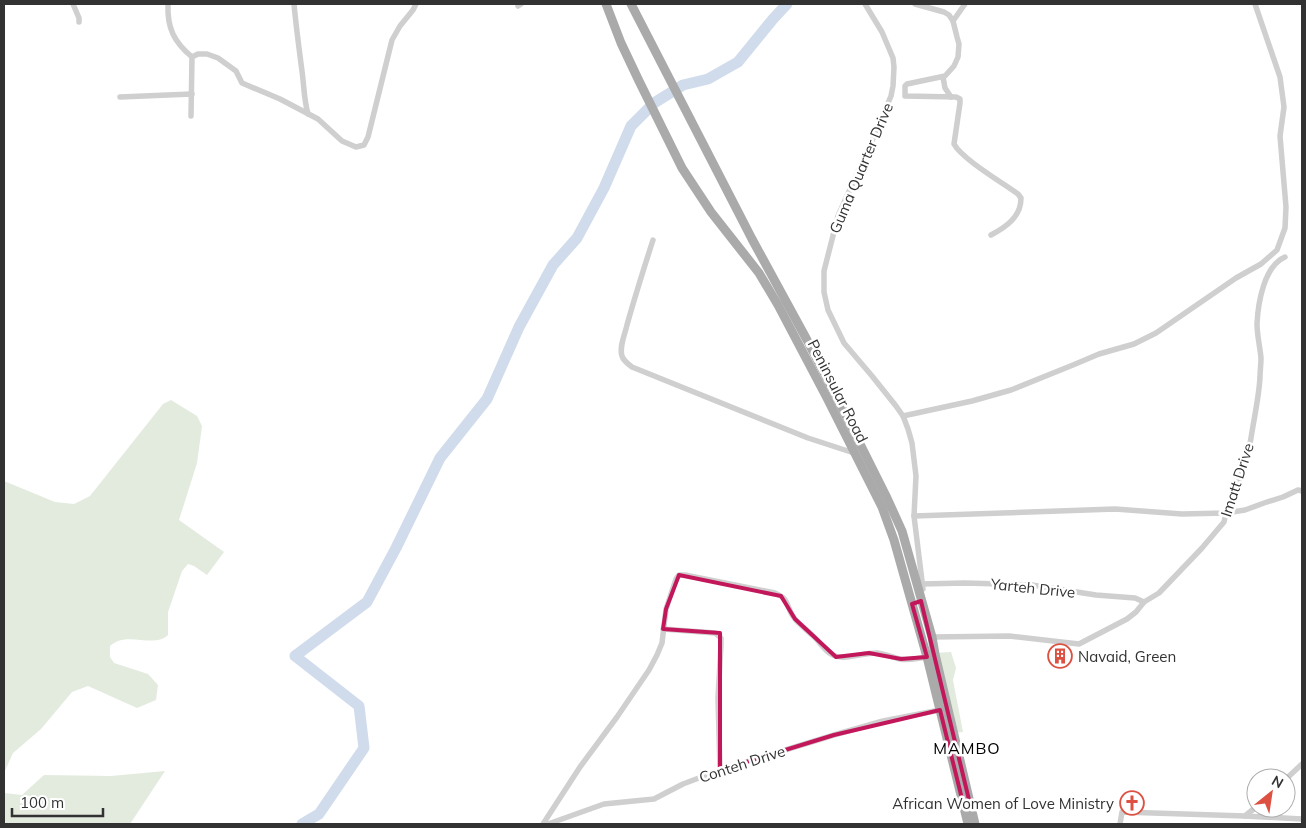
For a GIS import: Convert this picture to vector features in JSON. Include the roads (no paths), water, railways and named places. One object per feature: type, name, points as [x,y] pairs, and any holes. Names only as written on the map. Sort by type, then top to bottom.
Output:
[{"type":"main road","name":"Peninsular Road","points":[[606,4],[621,43],[682,168],[696,190],[759,273],[778,305],[882,507],[894,540],[967,806],[975,824]]},
{"type":"main road","name":"Peninsular Road","points":[[631,4],[752,239],[841,406],[902,531],[932,637],[967,806],[968,824]]},
{"type":"street","points":[[73,4],[79,22]]},
{"type":"street","points":[[168,4],[168,24],[181,48],[192,57]]},
{"type":"street","points":[[294,4],[305,103],[308,114]]},
{"type":"street","points":[[192,57],[198,54],[206,54],[218,58],[236,71],[242,83],[318,119],[342,142],[356,147],[364,145],[368,137],[392,40],[416,4]]},
{"type":"street","name":"Guma Quarter Drive","points":[[865,4],[882,32],[893,58],[893,86],[891,96],[875,134],[838,216],[824,271],[824,292],[828,310],[844,343],[902,416],[908,429],[912,443],[916,476],[914,516],[923,596],[921,601]]},
{"type":"street","points":[[915,4],[949,15],[953,20],[958,44],[958,57],[954,66],[943,78],[909,83],[906,86],[905,96],[956,97],[960,99],[954,144],[957,149],[1021,198],[1019,211],[1014,218],[1006,226],[991,235]]},
{"type":"street","points":[[953,20],[965,4]]},
{"type":"street","points":[[902,416],[972,401],[1011,390],[1099,354],[1139,342],[1156,333],[1236,278],[1261,264],[1276,250],[1285,228],[1286,214],[1280,136],[1284,107],[1280,77],[1255,4]]},
{"type":"street","points":[[191,116],[192,57]]},
{"type":"street","points":[[943,78],[945,88],[951,97]]},
{"type":"street","points":[[120,97],[192,94]]},
{"type":"street","points":[[653,240],[623,339],[621,354],[628,364],[808,438],[854,454]]},
{"type":"street","name":"Imatt Drive","points":[[932,637],[1009,636],[1079,644],[1127,619],[1136,612],[1144,602],[1159,593],[1202,548],[1224,522],[1246,463],[1260,373],[1261,359],[1257,325],[1259,304],[1267,275],[1279,260],[1285,257]]},
{"type":"street","points":[[914,516],[1115,509],[1182,514],[1226,513],[1245,510],[1302,490]]},
{"type":"street","points":[[543,824],[580,767],[617,717],[648,670],[662,643],[666,608],[676,579],[679,576],[685,574],[775,593],[787,601],[789,610],[795,619],[815,637],[821,646],[836,657],[870,653],[890,655],[900,659],[926,656]]},
{"type":"street","name":"Yarteh Drive","points":[[921,584],[1032,585],[1096,595],[1135,598],[1144,602]]},
{"type":"street","points":[[912,604],[921,601]]},
{"type":"street","points":[[663,630],[714,633],[720,638],[718,698],[720,770]]},
{"type":"street","name":"Conteh Drive","points":[[548,824],[604,804],[654,799],[683,784],[720,770],[834,735],[883,721],[940,710]]},
{"type":"street","points":[[1120,824],[1122,812],[1302,819]]},
{"type":"waterway","points":[[302,824],[319,814],[364,748],[359,706],[295,656],[367,602],[440,458],[487,399],[519,327],[553,265],[577,238],[604,188],[631,126],[654,103],[683,85],[708,79],[738,62],[787,4]]},
{"type":"place","name":"Navaid, Green","points":[[1060,656]]},
{"type":"place","name":"African Women of Love Ministry","points":[[1132,803]]},
{"type":"district","name":"MAMBO","points":[[967,748]]}]
